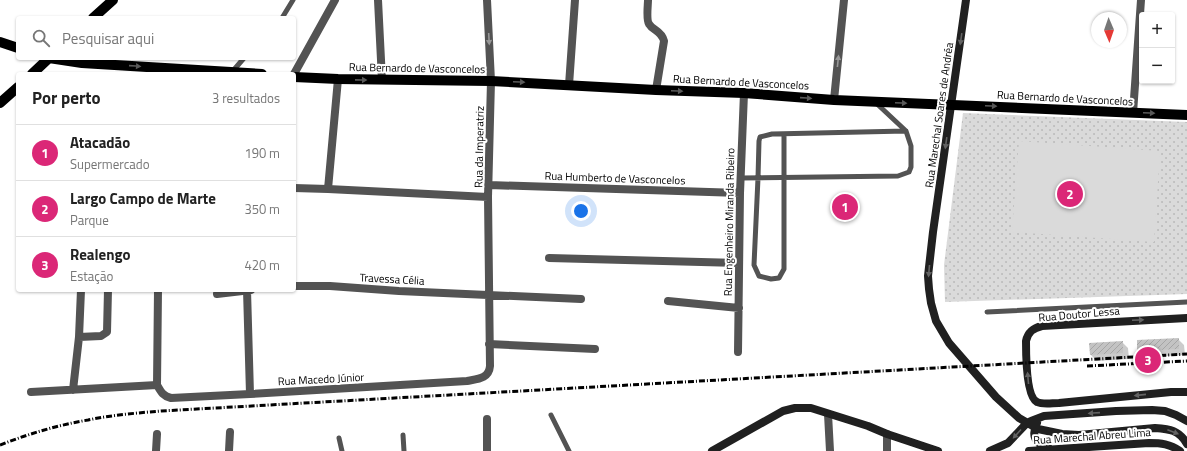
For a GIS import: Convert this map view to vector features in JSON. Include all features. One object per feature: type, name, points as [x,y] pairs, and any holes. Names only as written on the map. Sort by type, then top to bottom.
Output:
[{"type":"main road","points":[[95,16],[113,0]]},
{"type":"main road","name":"Rua Marechal Soares de Andréa","points":[[966,0],[928,276],[928,289],[936,321],[949,343],[996,397],[1019,418],[1038,429],[1062,434],[1079,435],[1155,428],[1177,432],[1187,444]]},
{"type":"main road","points":[[0,42],[16,47]]},
{"type":"main road","points":[[34,72],[47,60]]},
{"type":"main road","points":[[80,60],[158,71],[232,72]]},
{"type":"main road","name":"Rua Bernardo de Vasconcelos","points":[[296,75],[338,79],[491,81],[744,93],[874,102],[952,104],[1187,115]]},
{"type":"main road","points":[[0,103],[16,89]]},
{"type":"main road","name":"Rua Doutor Lessa","points":[[1183,392],[1046,404],[1037,402],[1033,398],[1029,388],[1026,341],[1027,336],[1032,330],[1042,326],[1186,318]]},
{"type":"main road","points":[[712,451],[783,411],[795,408],[811,408],[868,426],[938,451]]},
{"type":"main road","points":[[990,451],[1008,443],[1026,424],[1044,416],[1152,410],[1165,411],[1187,421]]},
{"type":"main road","points":[[1044,416],[1035,426],[1035,440],[1042,446],[1055,448]]},
{"type":"main road","name":"Rua Marechal Abreu Lima","points":[[1029,451],[1131,443],[1160,443],[1172,446],[1180,451]]},
{"type":"street","points":[[296,72],[335,0]]},
{"type":"street","points":[[378,0],[382,80]]},
{"type":"street","name":"Rua da Imperatriz","points":[[487,0],[491,81],[488,197],[489,372]]},
{"type":"street","points":[[569,85],[575,0]]},
{"type":"street","points":[[648,0],[648,24],[662,35],[664,41],[656,90]]},
{"type":"street","points":[[834,100],[844,0]]},
{"type":"street","points":[[1133,113],[1141,0]]},
{"type":"street","points":[[328,189],[338,79]]},
{"type":"street","name":"Rua Engenheiro Miranda Ribeiro","points":[[738,352],[740,178],[744,93]]},
{"type":"street","name":"Rua Humberto de Vasconcelos","points":[[489,185],[740,193]]},
{"type":"street","points":[[296,188],[488,197]]},
{"type":"street","points":[[549,258],[739,263]]},
{"type":"street","name":"Travessa Célia","points":[[296,286],[330,286],[399,291],[489,294]]},
{"type":"street","points":[[73,390],[79,337],[81,292]]},
{"type":"street","points":[[79,337],[101,336],[107,332],[108,292]]},
{"type":"street","points":[[30,392],[157,385],[158,292]]},
{"type":"street","points":[[217,294],[232,292]]},
{"type":"street","points":[[247,292],[250,394]]},
{"type":"street","points":[[489,294],[581,299]]},
{"type":"street","points":[[668,301],[739,308]]},
{"type":"street","points":[[490,344],[595,349]]},
{"type":"street","name":"Rua Macedo Júnior","points":[[157,385],[162,394],[171,398],[467,381],[482,378],[489,372]]},
{"type":"street","points":[[828,414],[830,451]]},
{"type":"street","points":[[487,451],[488,419]]},
{"type":"street","points":[[229,451],[230,432]]},
{"type":"street","points":[[156,451],[157,434]]},
{"type":"street","points":[[887,434],[887,451]]},
{"type":"lane","points":[[283,16],[293,0]]},
{"type":"lane","points":[[232,72],[242,60]]},
{"type":"lane","points":[[740,178],[898,176],[909,172],[911,167],[911,146],[906,131],[874,102]]},
{"type":"lane","points":[[784,134],[784,269],[780,278],[771,279],[759,276],[754,265],[760,136],[772,134],[906,131]]},
{"type":"lane","points":[[987,312],[1187,302]]},
{"type":"lane","points":[[551,415],[569,451]]},
{"type":"lane","points":[[403,436],[404,451]]},
{"type":"lane","points":[[338,438],[342,451]]},
{"type":"shaded area","points":[[963,113],[1187,122],[1187,294],[945,302],[944,265]]},
{"type":"shaded area","points":[[1019,141],[1160,151],[1154,242],[1012,232]]},
{"type":"building","points":[[1179,338],[1179,349],[1137,351],[1137,340]]},
{"type":"building","points":[[1123,341],[1123,353],[1090,355],[1089,343]]},
{"type":"railway","points":[[0,445],[21,437],[66,424],[115,415],[161,411],[1187,354]]},
{"type":"railway","points":[[1087,366],[1187,361]]},
{"type":"place","name":"Largo Campo de Marte","points":[[1070,194]]},
{"type":"place","name":"Atacadão","points":[[845,207]]},
{"type":"place","name":"Realengo","points":[[1148,360]]}]
